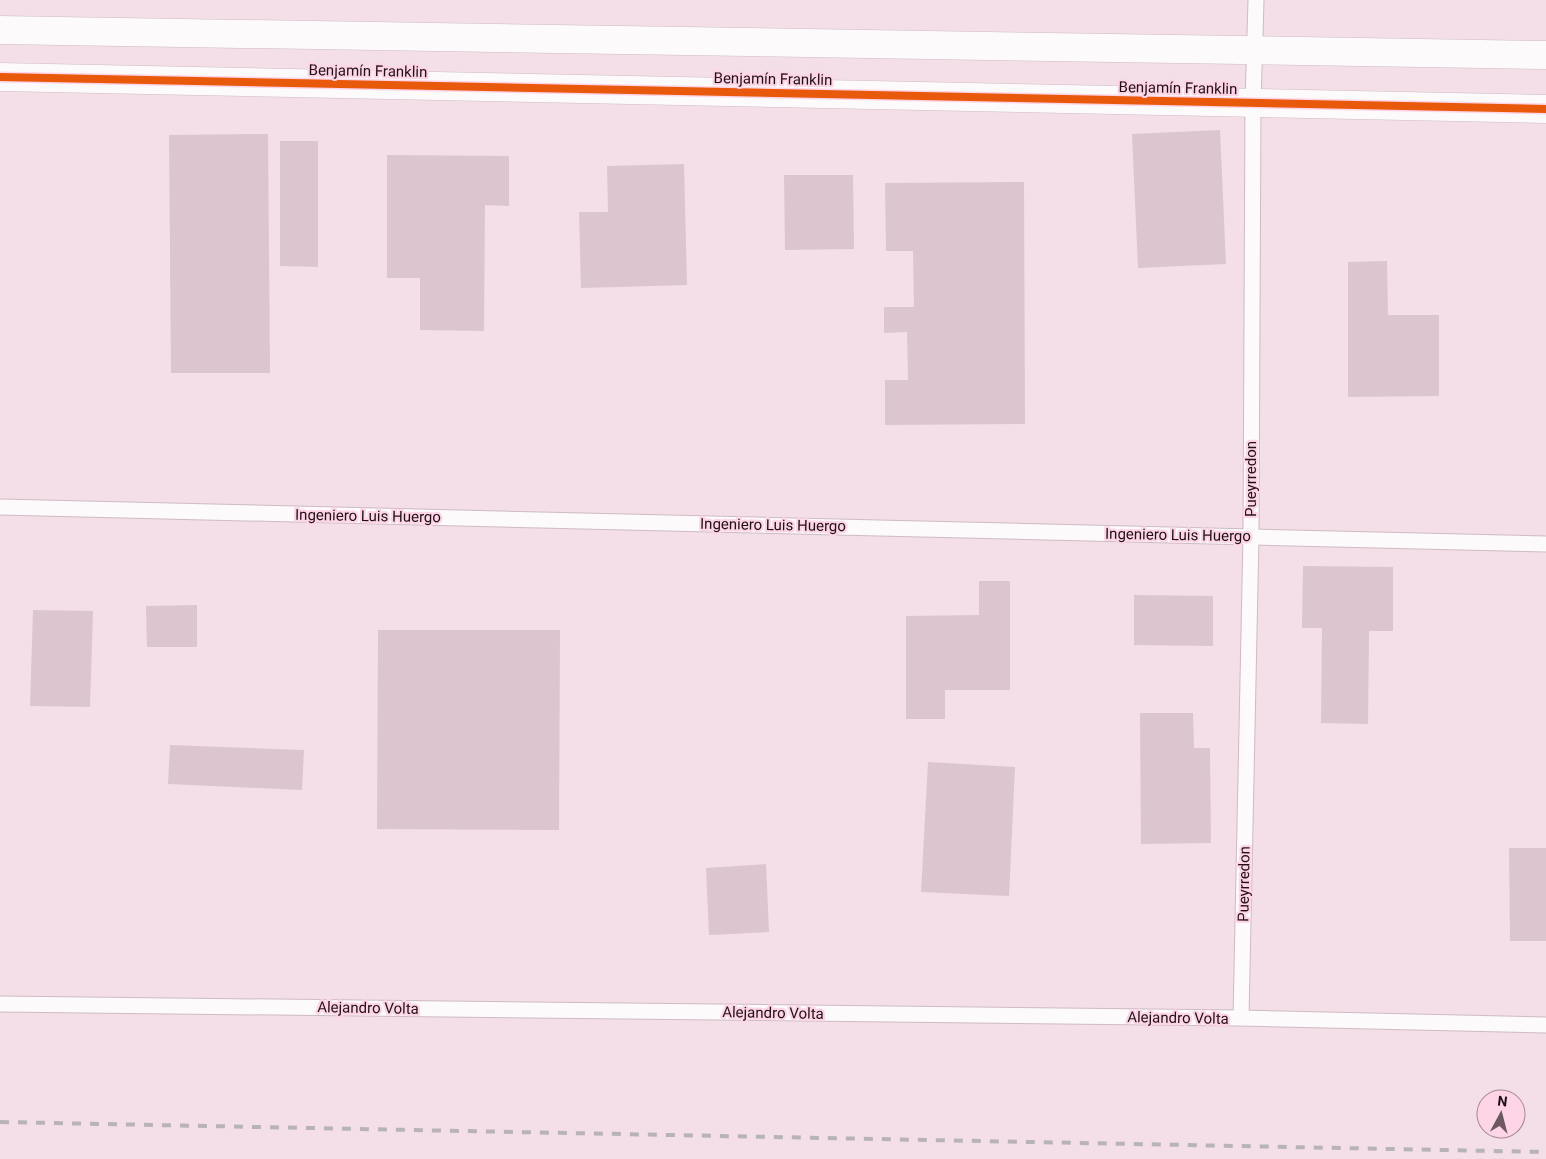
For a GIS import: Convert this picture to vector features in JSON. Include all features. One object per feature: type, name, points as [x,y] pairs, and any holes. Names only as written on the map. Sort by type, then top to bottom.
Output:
[{"type":"street","points":[[0,30],[1546,55]]},
{"type":"street","name":"Benjamín Franklin","points":[[0,76],[1546,109]]},
{"type":"lane","name":"Pueyrredon","points":[[1241,1018],[1251,536],[1253,103],[1256,0]]},
{"type":"lane","name":"Ingeniero Luis Huergo","points":[[0,508],[1546,544]]},
{"type":"lane","name":"Alejandro Volta","points":[[0,1004],[1241,1018],[1546,1025]]},
{"type":"building","points":[[1220,130],[1226,264],[1138,268],[1132,134]]},
{"type":"building","points":[[268,134],[270,373],[171,373],[169,135]]},
{"type":"building","points":[[280,141],[318,141],[318,267],[280,266]]},
{"type":"building","points":[[387,155],[509,156],[509,206],[485,205],[484,331],[420,330],[420,278],[387,278]]},
{"type":"building","points":[[684,164],[687,285],[581,288],[579,212],[608,212],[607,166]]},
{"type":"building","points":[[784,175],[853,175],[854,249],[785,250]]},
{"type":"building","points":[[1024,182],[1025,424],[885,425],[885,380],[908,380],[907,332],[884,333],[884,307],[914,307],[913,251],[886,251],[885,183]]},
{"type":"building","points":[[1387,261],[1388,315],[1439,315],[1439,396],[1348,397],[1348,262]]},
{"type":"building","points":[[1303,566],[1393,567],[1393,631],[1369,631],[1368,724],[1321,723],[1322,628],[1302,628]]},
{"type":"building","points":[[979,581],[1010,581],[1010,690],[945,690],[945,719],[906,719],[906,616],[979,615]]},
{"type":"building","points":[[1134,595],[1213,596],[1213,646],[1134,645]]},
{"type":"building","points":[[197,605],[197,647],[147,647],[146,606]]},
{"type":"building","points":[[33,610],[93,611],[90,707],[30,706]]},
{"type":"building","points":[[378,630],[560,630],[559,830],[377,829]]},
{"type":"building","points":[[1140,713],[1193,713],[1194,748],[1210,748],[1211,843],[1141,844]]},
{"type":"building","points":[[170,745],[304,750],[302,790],[168,784]]},
{"type":"building","points":[[928,762],[1015,767],[1009,896],[921,892]]},
{"type":"building","points":[[1509,848],[1546,848],[1546,941],[1510,941]]},
{"type":"building","points":[[766,864],[769,932],[709,935],[706,868]]},
{"type":"railway","points":[[0,1122],[1546,1152]]},
{"type":"cycle path","points":[[0,77],[1546,109]]}]
